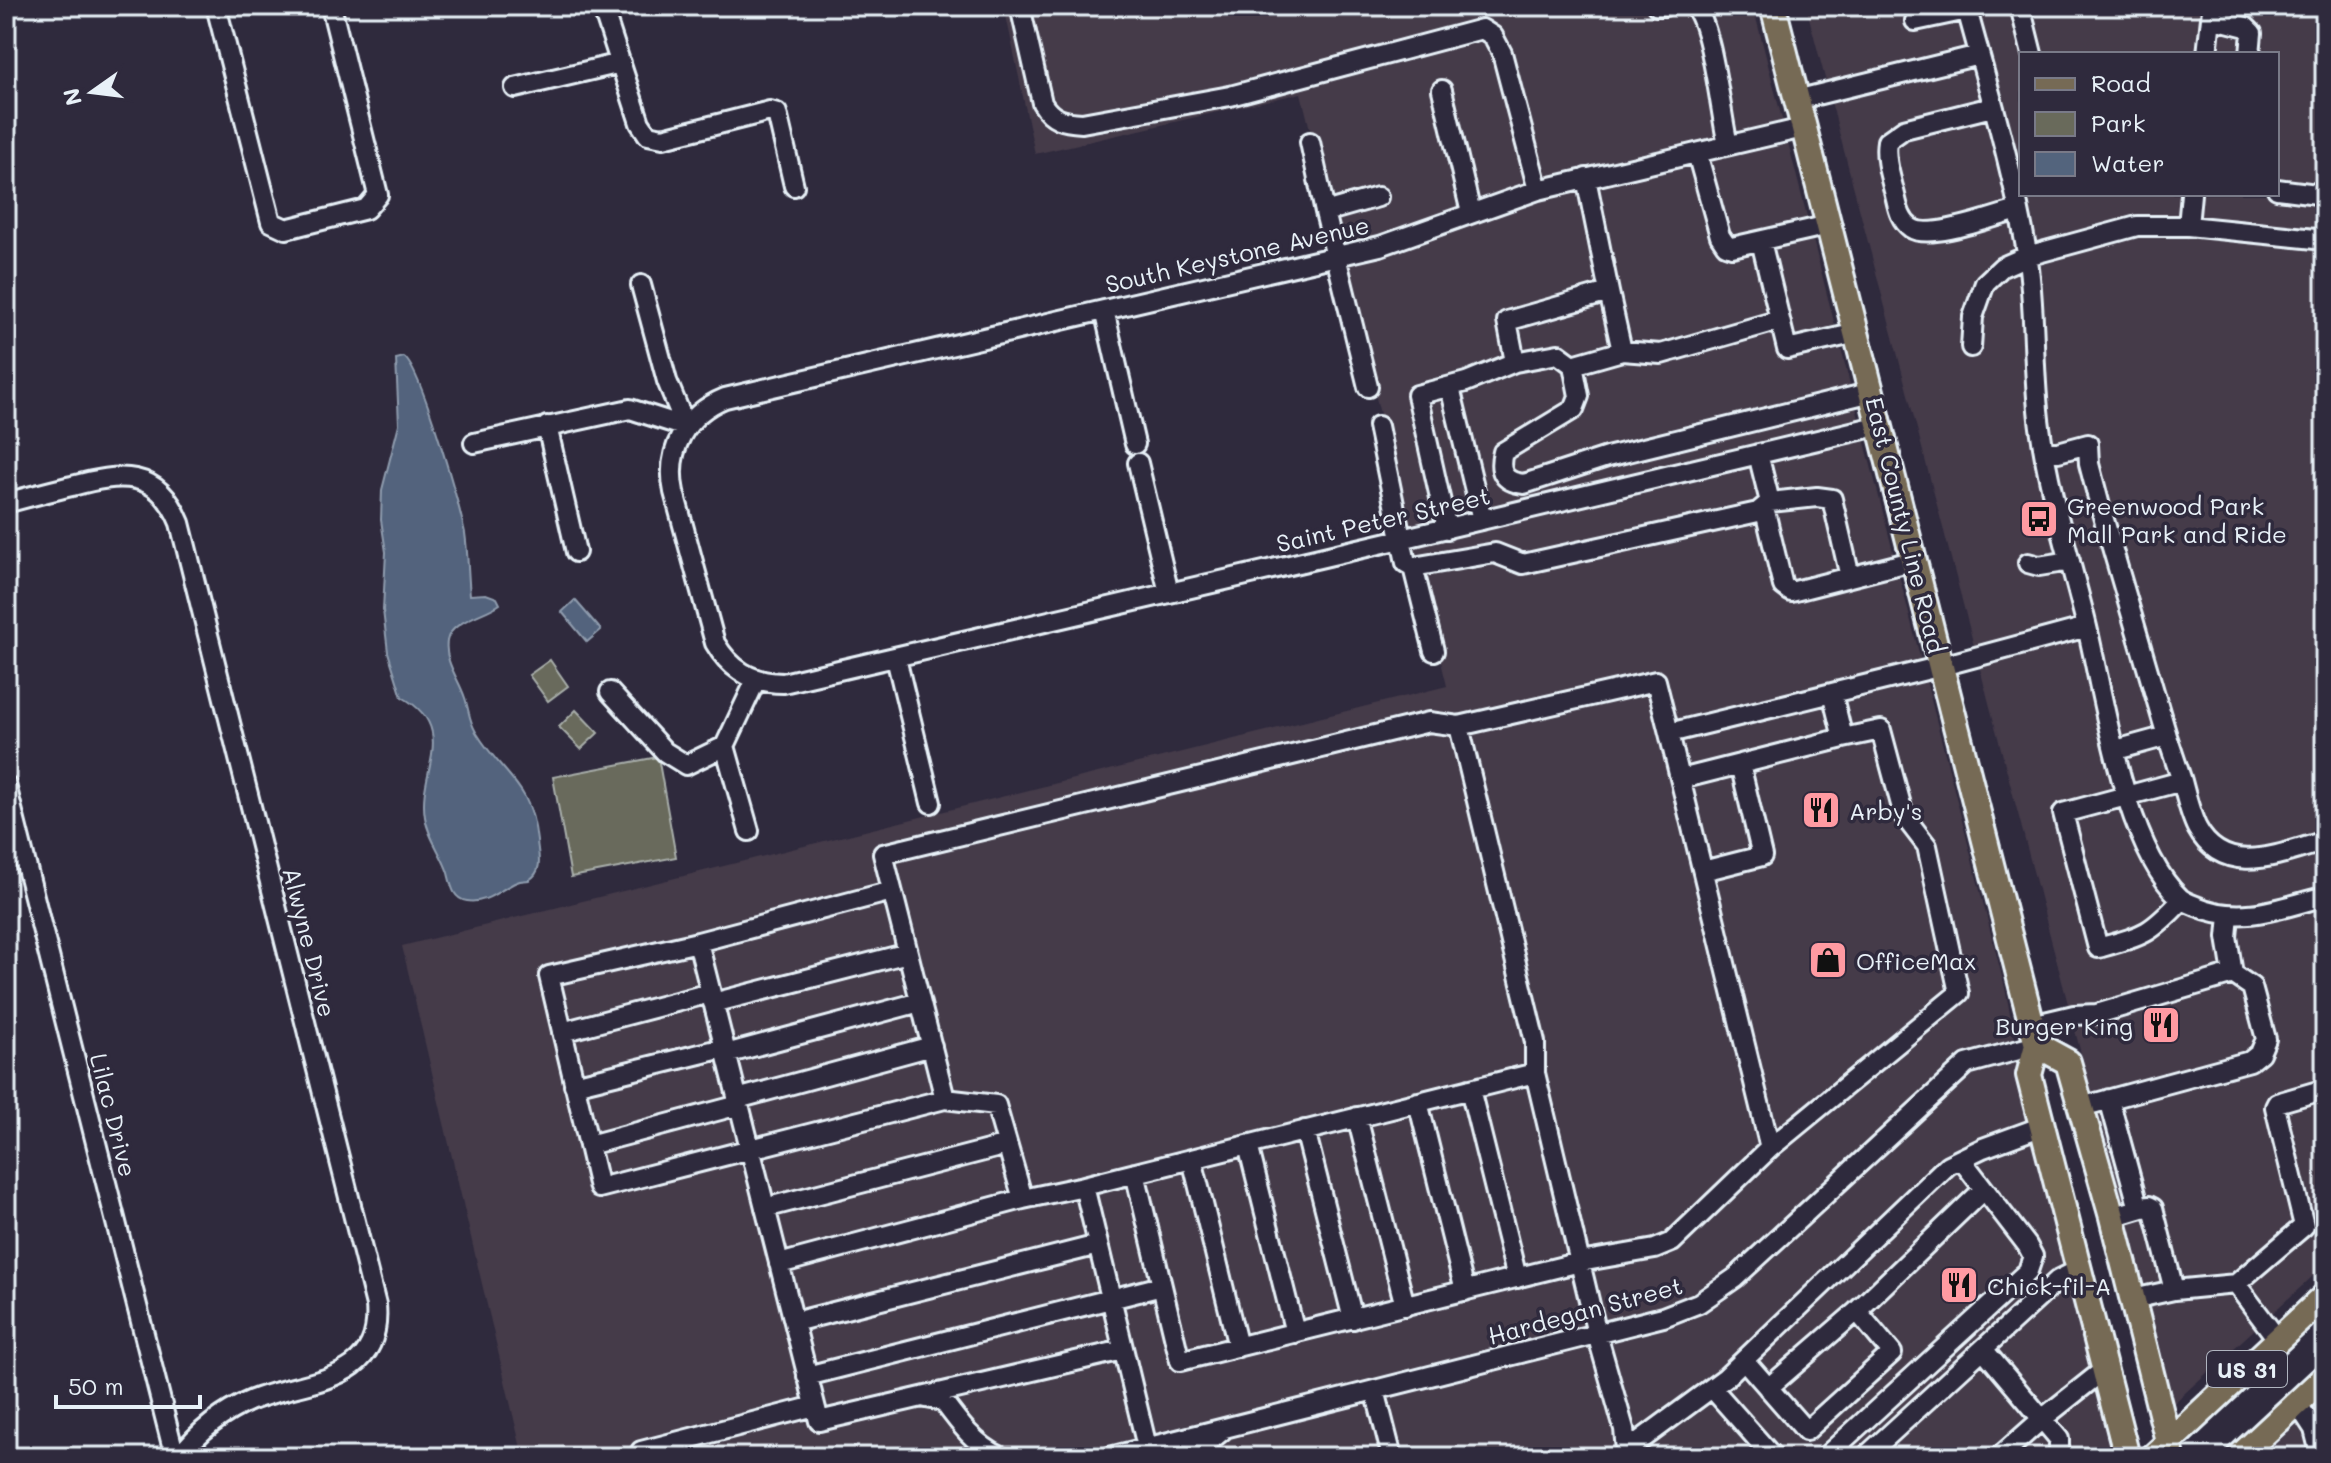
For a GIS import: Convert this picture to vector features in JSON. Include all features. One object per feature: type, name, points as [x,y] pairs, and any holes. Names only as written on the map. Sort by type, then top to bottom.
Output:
[{"type":"main road","name":"East County Line Road","points":[[1773,6],[2035,1035],[2029,1075],[2127,1457]]},
{"type":"main road","points":[[2035,1035],[2068,1062],[2133,1299],[2164,1452]]},
{"type":"main road","name":"US 31","points":[[2164,1452],[2325,1296]]},
{"type":"main road","name":"US 31","points":[[2239,1457],[2325,1377]]},
{"type":"street","points":[[216,6],[271,222],[286,229],[366,209],[378,195],[331,6]]},
{"type":"street","points":[[602,6],[640,123],[648,135],[663,138],[770,111],[777,113],[794,186]]},
{"type":"street","points":[[1020,6],[1042,103],[1048,113],[1062,122],[1082,123],[1230,96],[1482,29],[1493,36],[1502,53],[1538,190]]},
{"type":"street","points":[[1657,6],[1664,6]]},
{"type":"street","points":[[1694,6],[1701,17],[1710,51],[1728,145]]},
{"type":"street","points":[[2020,6],[2032,52]]},
{"type":"street","points":[[1915,21],[1967,8],[2027,256],[2036,395],[2044,452],[2139,835],[2160,872],[2182,900],[2213,914],[2262,914],[2325,896]]},
{"type":"street","points":[[2207,52],[2211,12],[2246,27],[2252,33],[2250,52]]},
{"type":"street","points":[[1796,100],[1979,55]]},
{"type":"street","points":[[515,88],[621,63]]},
{"type":"street","points":[[1442,90],[1471,213]]},
{"type":"street","points":[[1992,107],[1904,129],[1895,134],[1887,141],[1885,153],[1893,189],[1900,215],[1908,226],[1920,232],[1936,232],[2018,210]]},
{"type":"street","name":"South Keystone Avenue","points":[[684,429],[704,409],[725,398],[1380,246],[1538,190],[1803,128]]},
{"type":"street","points":[[1310,142],[1368,387]]},
{"type":"street","points":[[1697,153],[1720,236],[1726,245],[1732,247],[1829,225]]},
{"type":"street","points":[[1586,178],[1622,351]]},
{"type":"street","points":[[2279,189],[2325,195]]},
{"type":"street","points":[[2188,226],[2191,196]]},
{"type":"street","points":[[1325,212],[1378,197]]},
{"type":"street","points":[[1971,347],[1973,317],[1985,283],[2002,267],[2027,256],[2137,226],[2188,226],[2325,240]]},
{"type":"street","points":[[1761,241],[1787,349],[1857,333]]},
{"type":"street","points":[[641,285],[667,381],[684,429],[673,455],[672,480],[715,643],[723,656],[750,677],[725,746],[749,831]]},
{"type":"street","points":[[1515,362],[1507,321],[1609,292]]},
{"type":"street","points":[[1104,310],[1169,593]]},
{"type":"street","points":[[1573,365],[1622,351],[1661,354],[1780,320]]},
{"type":"street","points":[[1447,529],[1417,395],[1450,387],[1515,362],[1558,354],[1573,365],[1579,396],[1574,409],[1503,452],[1500,465],[1505,476],[1514,483],[1524,484],[1607,457],[1872,392]]},
{"type":"street","points":[[1450,387],[1482,520]]},
{"type":"street","points":[[474,443],[630,409],[684,429]]},
{"type":"street","name":"Saint Peter Street","points":[[750,677],[788,682],[896,658],[1881,425]]},
{"type":"street","points":[[547,426],[576,552]]},
{"type":"street","points":[[1378,426],[1406,563],[1413,567],[1495,553],[1523,564],[1758,512],[1767,504],[1817,497],[1832,499],[1850,577]]},
{"type":"street","points":[[2044,452],[2058,452],[2088,444],[2089,464],[2100,506],[2197,828],[2213,848],[2227,856],[2256,860],[2325,841]]},
{"type":"street","points":[[1758,454],[1783,586],[1791,592],[1916,560]]},
{"type":"street","name":"Alwyne Drive","points":[[6,503],[119,476],[146,482],[161,492],[176,514],[376,1305],[372,1340],[351,1368],[335,1377],[274,1393],[231,1410],[177,1457]]},
{"type":"street","points":[[2028,563],[2039,566],[2070,561]]},
{"type":"street","points":[[1413,567],[1434,651]]},
{"type":"street","points":[[1669,733],[2087,627]]},
{"type":"street","points":[[896,658],[931,803]]},
{"type":"street","points":[[945,1099],[883,854],[1429,722],[1459,726],[1656,681],[1770,1148]]},
{"type":"street","points":[[610,692],[665,752],[686,765],[725,746]]},
{"type":"street","points":[[1832,693],[1843,738]]},
{"type":"street","points":[[1459,726],[1535,1042],[1535,1073],[1597,1334],[1624,1429],[1627,1454]]},
{"type":"street","points":[[1135,1173],[1180,1361],[1580,1262],[1655,1249],[1672,1242],[1770,1148],[1959,993],[1927,846],[1904,816],[1881,730],[1681,779]]},
{"type":"street","points":[[2116,750],[2167,736]]},
{"type":"street","points":[[1703,871],[1762,856],[1740,764]]},
{"type":"street","points":[[2182,781],[2063,813],[2098,948],[2145,935],[2182,900]]},
{"type":"street","name":"Lilac Drive","points":[[6,785],[177,1457]]},
{"type":"street","points":[[892,891],[698,942],[549,976],[599,1188],[945,1099],[996,1105],[1023,1199]]},
{"type":"street","points":[[2081,1107],[2250,1061],[2260,1053],[2266,1039],[2252,987],[2233,974],[2227,937],[2229,915]]},
{"type":"street","points":[[698,942],[819,1421],[1123,1350]]},
{"type":"street","points":[[562,1032],[908,953]]},
{"type":"street","name":"Hardegan Street","points":[[1110,1457],[1674,1314],[1718,1292],[1967,1064],[2074,1015],[2097,1014],[2233,974]]},
{"type":"street","points":[[574,1085],[920,1002]]},
{"type":"street","points":[[589,1145],[932,1046]]},
{"type":"street","points":[[779,1264],[1023,1199],[1535,1073]]},
{"type":"street","points":[[1470,1089],[1517,1278]]},
{"type":"street","points":[[2133,1299],[2174,1290],[2236,1284],[2304,1226],[2275,1107],[2277,1103],[2325,1089]]},
{"type":"street","points":[[2109,1099],[2139,1209]]},
{"type":"street","points":[[1418,1102],[1465,1291]]},
{"type":"street","points":[[1357,1117],[1405,1306]]},
{"type":"street","points":[[1627,1454],[1744,1360],[1948,1165],[2043,1126]]},
{"type":"street","points":[[1305,1130],[1353,1319]]},
{"type":"street","points":[[765,1208],[1007,1145]]},
{"type":"street","points":[[1248,1145],[1295,1333]]},
{"type":"street","points":[[1192,1159],[1238,1347]]},
{"type":"street","points":[[1825,1457],[2028,1271],[2033,1256],[2027,1245],[1961,1159]]},
{"type":"street","points":[[1084,1186],[1123,1350],[1143,1451]]},
{"type":"street","points":[[1768,1388],[1857,1311],[1984,1189]]},
{"type":"street","points":[[2112,1217],[2149,1206],[2153,1208],[2174,1290]]},
{"type":"street","points":[[794,1322],[1098,1245]]},
{"type":"street","points":[[1865,1457],[2058,1280],[2080,1269]]},
{"type":"street","points":[[2236,1284],[2278,1340]]},
{"type":"street","points":[[807,1376],[1162,1286]]},
{"type":"street","points":[[1744,1360],[1806,1431],[1892,1353],[1857,1311]]},
{"type":"street","points":[[1983,1349],[2059,1439],[2059,1457]]},
{"type":"street","points":[[1999,1457],[2105,1369]]},
{"type":"street","points":[[1712,1388],[1773,1457]]},
{"type":"street","points":[[1375,1390],[1392,1457]]},
{"type":"street","points":[[920,1397],[943,1401],[963,1428],[983,1447],[1001,1457]]},
{"type":"street","points":[[2297,1403],[2314,1429],[2321,1448]]},
{"type":"street","points":[[641,1451],[815,1406]]},
{"type":"street","points":[[1190,1457],[1226,1427]]},
{"type":"shaded area","points":[[1004,6],[1753,6],[2005,988],[2035,1139],[2113,1457],[523,1457],[402,946],[1447,686],[1301,93],[1035,154]]},
{"type":"shaded area","points":[[1806,6],[2325,6],[2325,1265],[2173,1404]]},
{"type":"shaded area","points":[[2325,1397],[2325,1457],[2260,1457]]},
{"type":"green space","points":[[550,660],[568,686],[548,701],[529,675]]},
{"type":"green space","points":[[576,710],[598,733],[581,749],[559,727]]},
{"type":"green space","points":[[658,757],[676,857],[571,877],[553,777]]},
{"type":"water","points":[[404,357],[412,367],[430,411],[455,496],[465,533],[470,595],[486,594],[497,598],[500,604],[454,628],[447,641],[448,656],[474,728],[529,806],[537,841],[539,862],[534,876],[474,901],[462,900],[456,894],[429,832],[424,800],[433,737],[429,723],[419,710],[402,697],[388,652],[383,610],[386,552],[381,520],[382,490],[399,424],[396,359]]},
{"type":"water","points":[[575,600],[601,630],[587,642],[562,612]]},
{"type":"place","name":"Greenwood Park Mall Park and Ride","points":[[2039,519]]},
{"type":"place","name":"Arby's","points":[[1821,810]]},
{"type":"place","name":"OfficeMax","points":[[1828,960]]},
{"type":"place","name":"Burger King","points":[[2161,1025]]},
{"type":"place","name":"Chick-fil-A","points":[[1959,1285]]}]
